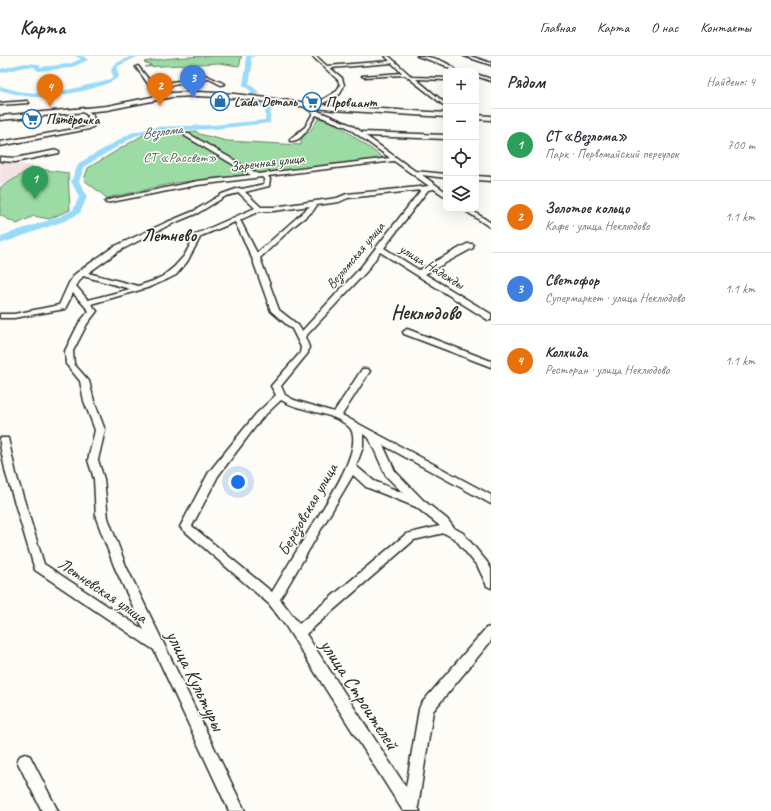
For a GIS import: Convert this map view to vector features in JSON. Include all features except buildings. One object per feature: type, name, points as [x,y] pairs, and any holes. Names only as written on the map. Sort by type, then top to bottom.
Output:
[{"type":"main road","points":[[0,118],[117,107],[159,98],[190,94],[240,96],[312,108],[443,115]]},
{"type":"main road","points":[[479,117],[491,118]]},
{"type":"street","points":[[312,108],[325,99],[338,94],[342,85],[340,79],[314,56]]},
{"type":"street","points":[[387,56],[406,74],[444,104]]},
{"type":"street","points":[[419,56],[447,64],[452,68]]},
{"type":"street","points":[[466,56],[491,64]]},
{"type":"street","points":[[327,67],[394,62]]},
{"type":"street","points":[[138,67],[159,98]]},
{"type":"street","points":[[190,69],[223,84]]},
{"type":"street","points":[[364,76],[406,74]]},
{"type":"street","points":[[479,76],[491,80]]},
{"type":"street","points":[[152,87],[208,78]]},
{"type":"street","points":[[411,78],[443,82]]},
{"type":"street","points":[[0,104],[27,102]]},
{"type":"street","points":[[312,108],[344,124],[390,153],[395,159],[443,193]]},
{"type":"street","points":[[292,140],[306,128],[313,115],[312,108]]},
{"type":"street","points":[[0,144],[87,128],[90,126],[90,115],[85,111]]},
{"type":"street","points":[[360,134],[443,137]]},
{"type":"street","points":[[0,316],[14,316],[62,307],[67,299],[74,280],[81,273],[126,243],[196,212],[221,197],[239,190],[267,184],[267,179],[187,135]]},
{"type":"street","points":[[0,160],[15,160],[57,152]]},
{"type":"street","name":"Заречная улица","points":[[108,202],[177,186],[395,159]]},
{"type":"street","points":[[413,172],[443,176]]},
{"type":"street","points":[[434,174],[443,172]]},
{"type":"street","points":[[479,178],[491,178]]},
{"type":"street","points":[[67,299],[78,298],[84,301],[137,288],[157,281],[172,273],[192,249],[198,235],[216,226],[237,220],[259,209],[274,209],[314,204],[339,200],[347,196],[435,187]]},
{"type":"street","name":"Везломская улица","points":[[301,337],[364,269],[426,188]]},
{"type":"street","points":[[239,190],[259,209]]},
{"type":"street","points":[[256,258],[293,224],[311,210],[314,204]]},
{"type":"street","points":[[470,212],[491,226]]},
{"type":"street","points":[[237,220],[256,258],[275,312],[295,327],[305,347],[304,354],[276,386],[280,396],[296,406],[345,419],[491,500]]},
{"type":"street","points":[[420,273],[470,246]]},
{"type":"street","name":"улица Надежды","points":[[380,249],[491,318]]},
{"type":"street","points":[[81,273],[137,288]]},
{"type":"street","points":[[72,287],[84,301]]},
{"type":"street","name":"улица Культуры","points":[[84,301],[93,311],[83,323],[68,351],[70,364],[84,381],[100,430],[93,460],[99,479],[102,518],[120,566],[237,811]]},
{"type":"street","points":[[407,332],[491,364]]},
{"type":"street","points":[[336,416],[365,371]]},
{"type":"street","name":"улица Строителей","points":[[280,396],[258,416],[213,475],[186,527],[274,600],[298,633],[411,809]]},
{"type":"street","name":"Берёзовская улица","points":[[274,600],[351,467],[359,438],[355,426],[351,423]]},
{"type":"street","points":[[373,435],[390,473],[422,505],[443,522],[450,532]]},
{"type":"street","name":"Летневская улица","points":[[4,440],[11,474],[39,567],[159,647]]},
{"type":"street","points":[[351,467],[370,484],[422,505]]},
{"type":"street","points":[[298,633],[410,538],[445,529],[459,536],[483,565],[491,583]]},
{"type":"street","points":[[411,809],[426,709],[490,634]]},
{"type":"street","points":[[25,762],[50,811]]},
{"type":"shaded area","points":[[0,162],[11,162],[32,166],[0,187]]},
{"type":"green space","points":[[242,56],[240,65],[238,66],[219,63],[145,67],[151,65],[144,62],[180,57]]},
{"type":"green space","name":"СТ «Рассвет»","points":[[319,118],[334,122],[385,159],[175,183],[107,198],[84,180],[88,168],[143,135],[196,131],[199,134],[227,141],[301,145],[301,137],[310,131]]},
{"type":"green space","points":[[31,168],[68,173],[70,210],[49,219],[34,216],[17,224],[0,215],[0,188]]},
{"type":"waterway","name":"Везлома","points":[[0,71],[25,65],[38,66],[38,69],[70,66],[85,60],[78,56]]},
{"type":"waterway","name":"Везлома","points":[[0,88],[21,94],[35,95],[46,95],[79,89],[112,80],[116,76],[114,70],[116,65],[136,56]]},
{"type":"waterway","name":"Везлома","points":[[0,241],[4,238],[64,218],[77,211],[83,197],[75,181],[82,165],[133,134],[155,129],[213,127],[268,122],[269,108],[248,100],[256,92],[246,85],[249,67],[248,57],[252,56]]},
{"type":"place","name":"Светофор","points":[[193,98]]},
{"type":"place","name":"Lada Dеталь","points":[[220,101]]},
{"type":"place","name":"Провиант","points":[[312,102]]},
{"type":"place","name":"Золотое кольцо","points":[[160,106]]},
{"type":"place","name":"Колхида","points":[[50,107]]},
{"type":"place","name":"Пятёрочка","points":[[32,119]]},
{"type":"place","name":"СТ «Везлома»","points":[[35,199]]},
{"type":"district","name":"Летнево","points":[[169,235]]},
{"type":"district","name":"Неклюдово","points":[[426,312]]}]
